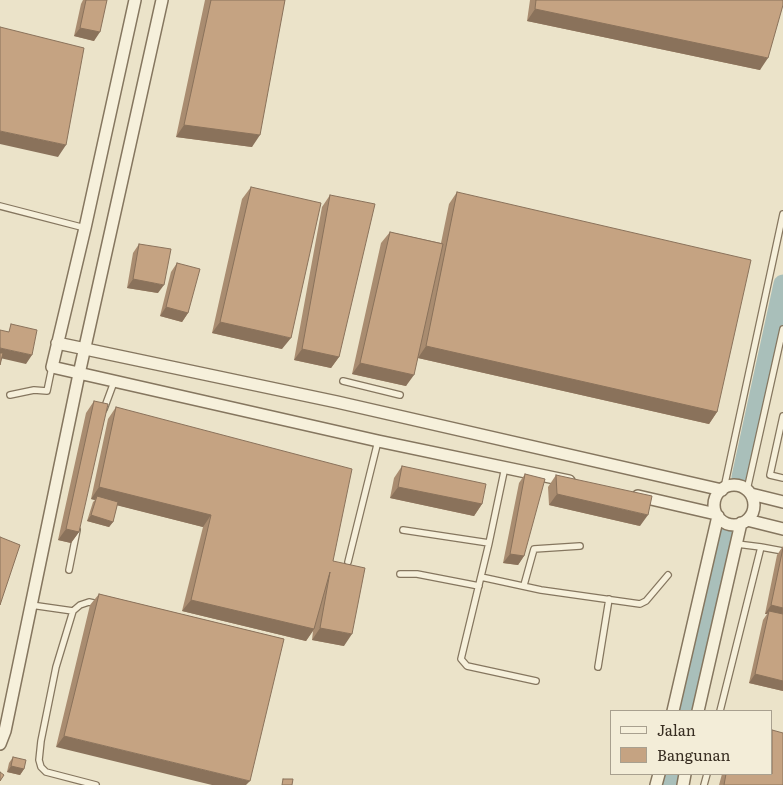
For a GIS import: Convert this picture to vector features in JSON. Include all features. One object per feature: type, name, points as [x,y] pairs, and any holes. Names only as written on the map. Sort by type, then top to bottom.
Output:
[{"type":"street","points":[[135,0],[85,228],[52,367],[378,441],[582,484]]},
{"type":"street","points":[[0,744],[5,731],[84,350],[162,0]]},
{"type":"street","points":[[57,343],[337,402],[723,489],[739,486],[749,492],[783,502]]},
{"type":"street","points":[[673,710],[717,515],[715,498],[723,489]]},
{"type":"street","points":[[630,494],[717,515],[726,523],[736,525],[744,522],[750,516],[754,505],[749,492]]},
{"type":"street","points":[[744,522],[783,529]]},
{"type":"street","points":[[698,710],[737,544],[744,522]]},
{"type":"lane","points":[[0,206],[85,228]]},
{"type":"lane","points":[[723,489],[783,214]]},
{"type":"lane","points":[[749,492],[783,330]]},
{"type":"lane","points":[[10,395],[34,390],[46,391],[52,367]]},
{"type":"lane","points":[[343,381],[400,395]]},
{"type":"lane","points":[[102,413],[114,382]]},
{"type":"lane","points":[[783,416],[770,475],[783,478]]},
{"type":"lane","points":[[348,562],[378,441]]},
{"type":"lane","points":[[505,467],[461,659],[467,666],[536,681]]},
{"type":"lane","points":[[69,570],[78,525]]},
{"type":"lane","points":[[403,530],[489,543]]},
{"type":"lane","points":[[737,544],[783,552]]},
{"type":"lane","points":[[524,585],[534,549],[580,546]]},
{"type":"lane","points":[[720,710],[761,547]]},
{"type":"lane","points":[[400,574],[417,574],[478,586]]},
{"type":"lane","points":[[481,577],[541,590],[640,604],[646,601],[668,574]]},
{"type":"lane","points":[[598,667],[609,599]]},
{"type":"lane","points":[[96,785],[46,772],[41,767],[39,760],[56,667],[74,611],[80,605],[89,602],[108,605]]},
{"type":"lane","points":[[31,605],[74,611]]},
{"type":"building","points":[[86,0],[107,0],[100,32],[80,28]]},
{"type":"building","points":[[211,0],[285,0],[260,135],[184,125]]},
{"type":"building","points":[[536,0],[783,0],[783,5],[768,58],[535,9]]},
{"type":"building","points":[[0,27],[84,48],[66,145],[0,131]]},
{"type":"building","points":[[251,187],[321,203],[291,338],[220,322]]},
{"type":"building","points":[[457,192],[751,260],[717,412],[426,346]]},
{"type":"building","points":[[330,195],[375,204],[339,357],[302,349]]},
{"type":"building","points":[[390,232],[443,244],[414,375],[360,363]]},
{"type":"building","points":[[139,244],[171,249],[164,285],[133,279]]},
{"type":"building","points":[[177,263],[200,269],[188,313],[166,307]]},
{"type":"building","points":[[11,324],[37,330],[32,355],[0,348],[0,330],[9,332]]},
{"type":"building","points":[[0,353],[3,353],[0,365]]},
{"type":"building","points":[[94,401],[108,404],[79,532],[66,529]]},
{"type":"building","points":[[116,407],[352,469],[333,561],[365,568],[352,634],[320,628],[330,572],[314,629],[191,600],[211,515],[99,487]]},
{"type":"building","points":[[402,466],[486,484],[482,504],[398,487]]},
{"type":"building","points":[[525,474],[545,479],[524,556],[510,554]]},
{"type":"building","points":[[556,475],[652,496],[648,515],[557,494]]},
{"type":"building","points":[[97,496],[118,502],[113,522],[91,515]]},
{"type":"building","points":[[0,537],[20,545],[0,605]]},
{"type":"building","points":[[783,548],[783,608],[771,605]]},
{"type":"building","points":[[99,594],[284,639],[250,781],[64,736]]},
{"type":"building","points":[[769,611],[783,614],[783,681],[755,674]]},
{"type":"building","points":[[773,730],[783,733],[783,785],[724,785],[726,775],[773,775]]},
{"type":"building","points":[[13,757],[26,760],[24,769],[11,766]]},
{"type":"building","points":[[0,772],[4,775],[0,781]]},
{"type":"building","points":[[283,779],[293,779],[292,785],[282,785]]},
{"type":"waterway","points":[[741,477],[783,284]]},
{"type":"waterway","points":[[686,710],[726,529]]},
{"type":"waterway","points":[[669,785],[672,775]]}]
